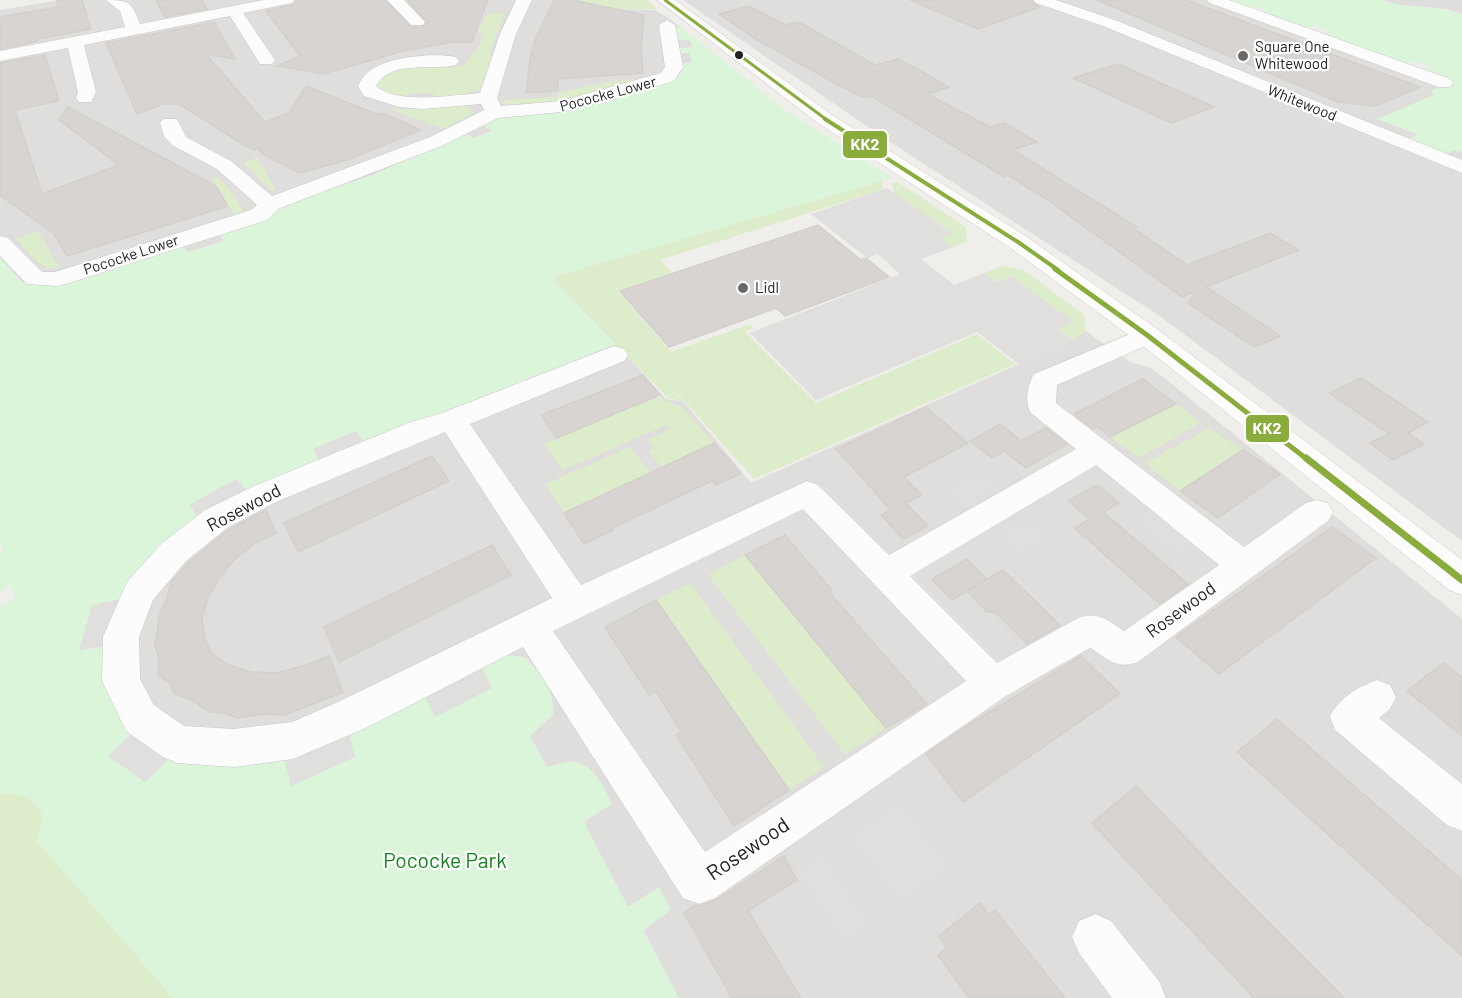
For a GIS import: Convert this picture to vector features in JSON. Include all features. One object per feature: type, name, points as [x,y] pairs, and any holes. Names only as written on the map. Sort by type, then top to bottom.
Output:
[{"type":"street","points":[[114,0],[127,9],[134,31]]},
{"type":"street","points":[[0,56],[235,12],[287,0]]},
{"type":"street","points":[[395,0],[420,22]]},
{"type":"street","points":[[491,105],[508,34],[524,0]]},
{"type":"street","name":"Whitewood","points":[[1041,0],[1109,23],[1462,166]]},
{"type":"street","points":[[1215,0],[1444,83]]},
{"type":"street","points":[[235,12],[258,58]]},
{"type":"street","points":[[666,13],[1018,242],[1147,335],[1462,580]]},
{"type":"street","name":"Pococke Lower","points":[[450,61],[418,61],[398,66],[377,73],[369,80],[367,86],[370,92],[399,101],[423,103],[551,109],[589,101],[668,77],[674,67],[666,13]]},
{"type":"street","points":[[75,41],[92,93]]},
{"type":"street","name":"Pococke Lower","points":[[0,243],[36,279],[57,279],[260,215],[270,204],[437,141],[491,105]]},
{"type":"street","points":[[170,123],[174,136],[179,141],[224,165],[270,204]]},
{"type":"street","points":[[1147,335],[1044,380],[1041,406],[1243,565]]},
{"type":"street","name":"Rosewood","points":[[615,355],[452,420],[422,429],[265,494],[216,519],[174,552],[139,592],[124,628],[121,637],[121,681],[140,718],[177,744],[234,748],[293,740],[352,715],[529,626],[807,493],[993,684]]},
{"type":"street","points":[[452,420],[575,604]]},
{"type":"street","points":[[885,574],[1097,451]]},
{"type":"street","name":"Rosewood","points":[[529,626],[699,882],[993,684],[1091,629],[1125,651],[1317,512]]},
{"type":"street","points":[[1377,697],[1349,717],[1462,810]]},
{"type":"street","points":[[1095,937],[1142,998]]},
{"type":"shaded area","points":[[60,0],[580,0],[616,9],[655,10],[681,27],[674,28],[689,40],[693,48],[690,53],[692,63],[673,80],[605,102],[549,114],[525,114],[483,126],[494,130],[474,138],[467,135],[460,136],[371,176],[290,201],[263,220],[219,234],[224,241],[57,284],[34,286],[22,282],[0,258],[0,10]]},
{"type":"shaded area","points":[[683,0],[1222,0],[1450,83],[1431,91],[1434,95],[1378,119],[1419,135],[1410,139],[1462,152],[1462,541],[1157,314],[890,142]]},
{"type":"shaded area","points":[[1381,0],[1462,0],[1462,14],[1447,9],[1399,5]]},
{"type":"shaded area","points":[[887,188],[953,234],[940,238],[951,248],[921,259],[954,285],[984,273],[996,282],[1011,276],[1073,321],[1057,329],[1072,340],[1019,364],[977,332],[816,400],[750,333],[900,274],[878,254],[867,258],[811,214]]},
{"type":"shaded area","points":[[1086,331],[1130,362],[1149,367],[1157,372],[1462,619],[1462,998],[679,998],[643,930],[671,910],[659,888],[628,907],[583,822],[567,762],[547,768],[530,736],[553,714],[291,786],[171,757],[92,605],[364,443],[616,344],[666,399],[684,402],[751,483],[1072,340]]},
{"type":"shaded area","points":[[356,431],[364,443],[320,462],[313,449]]},
{"type":"shaded area","points":[[979,473],[997,489],[966,506],[948,490]]},
{"type":"shaded area","points":[[236,479],[248,491],[199,518],[189,505]]},
{"type":"shaded area","points":[[1149,509],[1195,545],[1178,555],[1133,518]]},
{"type":"shaded area","points":[[1026,521],[1045,537],[1018,554],[999,536]]},
{"type":"shaded area","points":[[121,599],[110,645],[79,651],[92,605]]},
{"type":"shaded area","points":[[480,665],[492,688],[435,717],[424,694]]},
{"type":"shaded area","points":[[134,732],[171,757],[145,782],[108,756]]},
{"type":"shaded area","points":[[349,732],[355,757],[291,786],[285,761]]},
{"type":"shaded area","points":[[901,802],[950,868],[899,904],[851,836]]},
{"type":"shaded area","points":[[823,855],[870,925],[844,944],[798,871]]},
{"type":"green space","points":[[580,0],[646,0],[657,9],[616,9]]},
{"type":"green space","points":[[1222,0],[1381,0],[1462,14],[1462,152],[1456,150],[1446,154],[1409,140],[1418,134],[1377,119],[1434,95],[1431,91],[1449,83],[1424,71],[1430,67],[1415,61],[1404,64],[1321,33],[1327,30],[1316,26],[1303,28],[1265,15],[1270,13],[1253,6],[1246,9]]},
{"type":"green space","points":[[505,12],[489,55],[493,56],[483,90],[432,100],[435,93],[411,93],[404,97],[386,95],[377,89],[375,83],[379,79],[404,67],[423,64],[450,68],[466,64],[471,56],[469,54],[475,53],[485,34],[477,33],[487,15]]},
{"type":"green space","name":"Pococke Park","points":[[681,27],[782,108],[892,178],[560,275],[553,280],[616,344],[364,443],[356,431],[313,449],[320,462],[248,491],[189,505],[199,518],[121,599],[80,651],[110,645],[145,782],[171,757],[285,761],[291,786],[349,732],[424,694],[435,717],[463,683],[485,663],[511,655],[526,658],[542,677],[552,698],[553,714],[530,736],[547,767],[575,762],[582,764],[595,774],[612,804],[584,822],[628,907],[659,887],[671,910],[643,930],[679,998],[173,998],[36,840],[44,818],[35,805],[21,795],[0,793],[0,607],[16,597],[10,586],[0,592],[0,554],[4,551],[0,544],[0,258],[19,280],[34,285],[75,278],[183,246],[188,252],[224,241],[219,234],[263,220],[290,201],[371,176],[460,136],[467,135],[474,138],[493,131],[483,125],[506,116],[549,114],[605,102],[673,80],[682,71],[681,64],[692,62],[690,53],[678,53],[680,48],[693,47],[689,40],[677,40],[674,28]]},
{"type":"green space","points":[[648,78],[553,102],[507,105],[504,103],[504,100],[557,97],[556,93],[613,81]]},
{"type":"green space","points":[[467,105],[473,113],[443,129],[388,108],[404,110]]},
{"type":"green space","points":[[257,157],[276,190],[271,191],[244,163]]},
{"type":"green space","points":[[218,177],[234,195],[243,211],[234,214],[211,179]]},
{"type":"green space","points":[[881,181],[884,189],[660,260],[672,273],[618,291],[671,352],[750,324],[753,328],[745,332],[816,403],[977,334],[1015,364],[754,479],[654,367],[684,402],[668,398],[553,280],[560,275]]},
{"type":"green space","points":[[897,182],[966,227],[967,242],[951,248],[939,238],[952,234],[894,193],[892,183]]},
{"type":"green space","points":[[38,231],[59,268],[40,264],[15,239]]},
{"type":"green space","points":[[1002,266],[1024,270],[1084,315],[1086,331],[1072,340],[1056,328],[1072,321],[1011,276],[995,282],[984,273]]},
{"type":"green space","points":[[660,395],[666,401],[682,407],[714,443],[662,468],[648,451],[654,448],[647,440],[670,429],[666,425],[563,470],[544,444]]},
{"type":"green space","points":[[1176,403],[1201,423],[1139,458],[1110,437]]},
{"type":"green space","points":[[1209,428],[1242,449],[1180,491],[1145,463]]},
{"type":"green space","points":[[630,447],[651,473],[564,512],[545,484]]},
{"type":"green space","points":[[745,555],[886,728],[845,754],[708,575]]},
{"type":"green space","points":[[690,583],[824,767],[789,790],[656,600]]},
{"type":"green space","points":[[0,793],[21,795],[35,805],[44,818],[36,840],[173,998],[0,998]]},
{"type":"building","points":[[57,0],[82,0],[91,29],[37,39],[38,41],[0,49],[0,17],[58,7]]},
{"type":"building","points":[[156,0],[202,0],[207,9],[165,17]]},
{"type":"building","points":[[297,0],[385,0],[411,27],[423,27],[427,22],[407,0],[488,0],[472,42],[453,42],[403,51],[323,74],[277,66],[300,56],[266,11],[292,5]]},
{"type":"building","points":[[554,0],[573,0],[644,15],[641,49],[643,73],[558,79],[558,91],[526,93],[530,59],[536,38]]},
{"type":"building","points":[[910,0],[1031,0],[1040,7],[978,29]]},
{"type":"building","points":[[1097,0],[1186,0],[1420,87],[1376,106],[1338,102]]},
{"type":"building","points":[[749,6],[785,25],[799,22],[875,65],[899,59],[949,87],[927,94],[990,127],[1004,123],[1037,142],[1013,150],[1137,227],[1133,228],[1187,265],[1270,233],[1299,250],[1206,287],[1281,336],[1254,347],[1188,303],[1196,291],[1182,297],[1046,199],[1008,175],[1005,177],[871,96],[865,98],[838,85],[754,38],[719,14]]},
{"type":"building","points":[[214,22],[235,59],[206,54],[265,122],[289,113],[306,86],[379,115],[383,113],[420,130],[350,159],[300,173],[262,154],[258,148],[254,150],[244,145],[179,104],[163,104],[137,114],[106,43]]},
{"type":"building","points":[[45,55],[59,101],[15,110],[42,194],[119,165],[59,120],[68,107],[216,186],[228,206],[67,256],[54,234],[0,195],[0,63]]},
{"type":"building","points":[[1118,64],[1214,107],[1171,123],[1073,78]]},
{"type":"building","name":"Lidl","points":[[818,225],[861,260],[866,258],[889,277],[785,316],[776,308],[669,347],[620,291]]},
{"type":"building","points":[[643,375],[660,395],[557,438],[541,415]]},
{"type":"building","points":[[1361,378],[1428,422],[1408,433],[1424,444],[1393,460],[1370,443],[1389,434],[1329,393]]},
{"type":"building","points":[[1143,379],[1176,404],[1110,437],[1097,426],[1093,429],[1074,414]]},
{"type":"building","points":[[926,407],[968,443],[904,477],[922,495],[906,503],[928,526],[903,539],[881,515],[891,510],[836,449]]},
{"type":"building","points":[[1000,424],[1021,441],[1046,428],[1067,444],[1026,468],[1004,451],[992,458],[970,441]]},
{"type":"building","points":[[714,443],[741,473],[716,485],[712,481],[612,528],[613,530],[584,544],[564,513]]},
{"type":"building","points":[[1243,450],[1280,474],[1218,518],[1180,491]]},
{"type":"building","points":[[432,456],[449,481],[298,552],[284,523]]},
{"type":"building","points":[[1097,485],[1119,503],[1103,512],[1188,584],[1160,604],[1075,528],[1089,519],[1068,501]]},
{"type":"building","points":[[266,510],[276,533],[254,544],[234,560],[219,578],[208,598],[202,618],[204,637],[212,654],[229,665],[251,672],[276,673],[329,656],[343,692],[285,715],[263,714],[238,718],[224,713],[209,712],[194,701],[174,693],[170,683],[158,675],[159,658],[155,646],[160,612],[167,599],[171,582],[188,563],[228,530]]},
{"type":"building","points":[[1332,527],[1376,558],[1219,674],[1176,637]]},
{"type":"building","points":[[785,535],[832,590],[829,592],[927,704],[886,728],[745,555]]},
{"type":"building","points":[[492,545],[511,575],[339,662],[324,627]]},
{"type":"building","points":[[967,559],[987,579],[952,600],[932,579]]},
{"type":"building","points":[[1003,570],[1060,625],[1027,644],[995,612],[987,612],[967,591]]},
{"type":"building","points":[[656,600],[789,790],[734,826],[676,735],[681,731],[656,691],[649,695],[605,627]]},
{"type":"building","points":[[1081,656],[1120,694],[963,802],[926,754],[965,727]]},
{"type":"building","points":[[1443,663],[1462,677],[1462,736],[1407,691]]},
{"type":"building","points":[[1277,719],[1462,880],[1462,956],[1237,752]]},
{"type":"building","points":[[1136,786],[1344,998],[1254,998],[1092,823]]},
{"type":"building","points":[[784,856],[797,880],[748,911],[801,998],[732,998],[684,913],[695,905],[700,906],[716,900]]},
{"type":"building","points":[[980,903],[989,915],[995,910],[1065,998],[969,998],[938,955],[947,948],[939,936]]},
{"type":"transit line","name":"KK2","points":[[665,0],[825,119],[1018,242],[1147,335],[1462,580]]},
{"type":"place","name":"Square One Whitewood","points":[[1243,56]]},
{"type":"place","name":"Lidl","points":[[743,288]]}]
